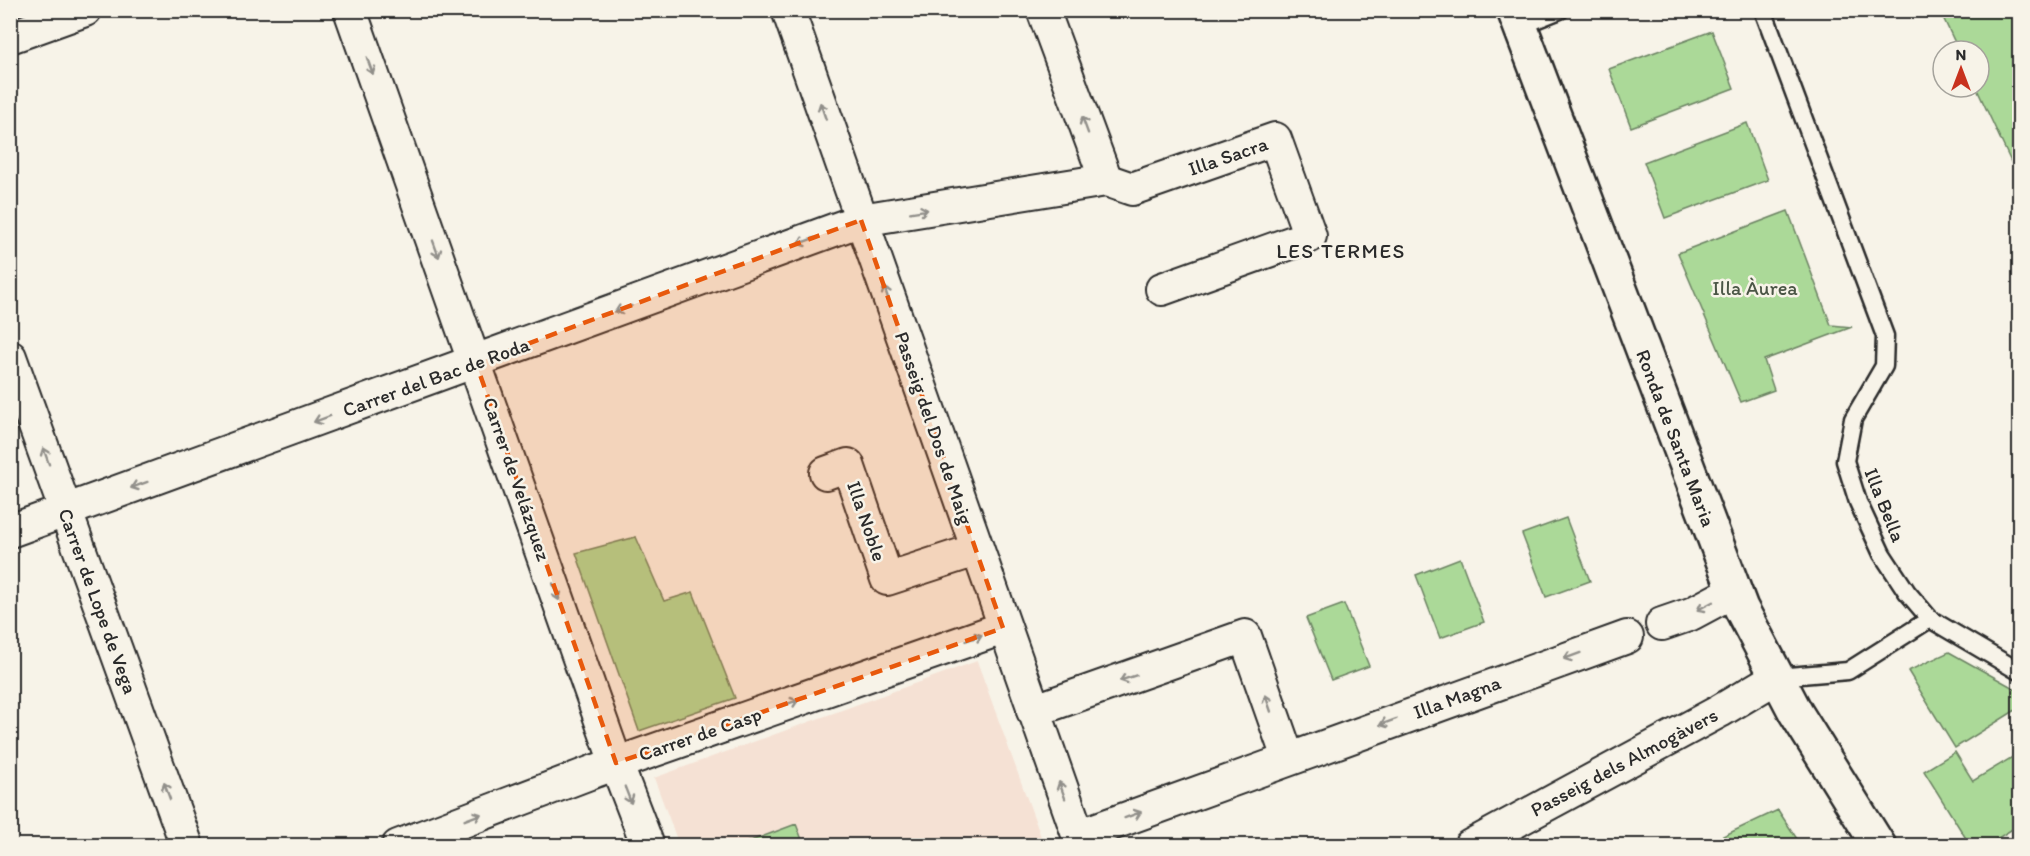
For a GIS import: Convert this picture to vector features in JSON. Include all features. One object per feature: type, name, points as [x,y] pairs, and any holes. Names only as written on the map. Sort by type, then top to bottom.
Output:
[{"type":"street","points":[[10,37],[85,10]]},
{"type":"street","name":"Carrer de Velázquez","points":[[350,10],[477,363],[616,763],[648,846]]},
{"type":"street","name":"Passeig del Dos de Maig","points":[[788,10],[1003,628],[1080,841]]},
{"type":"street","points":[[1043,10],[1106,180]]},
{"type":"street","name":"Ronda de Santa Maria","points":[[1517,18],[1734,591],[1796,713],[1879,846]]},
{"type":"street","name":"Illa Sacra","points":[[861,220],[1106,180],[1132,189],[1275,139],[1310,236],[1162,289]]},
{"type":"street","name":"Carrer del Bac de Roda","points":[[10,531],[477,363],[861,220]]},
{"type":"street","name":"Carrer de Lope de Vega","points":[[10,357],[187,846]]},
{"type":"street","name":"Illa Noble","points":[[826,473],[848,465],[887,579],[976,550]]},
{"type":"street","points":[[1662,624],[1691,614],[1734,591]]},
{"type":"street","name":"Carrer de Casp","points":[[398,846],[616,763],[1003,628]]},
{"type":"street","points":[[1033,711],[1245,636],[1288,758]]},
{"type":"street","name":"Illa Magna","points":[[1080,841],[1288,758],[1627,637]]},
{"type":"street","name":"Passeig dels Almogàvers","points":[[1470,846],[1720,711],[1777,677]]},
{"type":"lane","points":[[1517,18],[1560,10]]},
{"type":"lane","name":"Illa Bella","points":[[1763,10],[1885,336],[1884,366],[1853,419],[1845,461],[1858,502],[1882,554],[1907,592],[1930,619],[2019,672]]},
{"type":"lane","points":[[1777,677],[1848,671],[1930,619]]},
{"type":"highlighted area","points":[[861,220],[1003,628],[616,763],[476,363]]},
{"type":"shaded area","points":[[977,661],[1044,845],[679,845],[654,778]]},
{"type":"green space","points":[[1940,11],[2019,11],[2019,179],[1982,99],[1991,99],[1991,39],[1953,39]]},
{"type":"green space","points":[[1712,31],[1734,88],[1631,127],[1609,69]]},
{"type":"green space","points":[[1747,123],[1768,180],[1665,218],[1644,162]]},
{"type":"green space","name":"Illa Àurea","points":[[1788,211],[1831,325],[1852,327],[1764,360],[1774,390],[1741,402],[1678,253]]},
{"type":"green space","points":[[1566,518],[1590,581],[1546,597],[1522,534]]},
{"type":"green space","points":[[636,537],[664,601],[693,592],[735,698],[639,731],[576,553]]},
{"type":"green space","points":[[1460,558],[1484,622],[1440,638],[1416,575]]},
{"type":"green space","points":[[1344,604],[1369,666],[1331,680],[1306,618]]},
{"type":"green space","points":[[1949,652],[2019,691],[2019,708],[1955,748],[1908,671]]},
{"type":"green space","points":[[1955,752],[1973,781],[2019,753],[2019,825],[1987,845],[1970,845],[1924,771]]},
{"type":"green space","points":[[1778,810],[1801,845],[1704,845]]},
{"type":"green space","points":[[796,824],[804,845],[740,845]]},
{"type":"district","name":"LES TERMES","points":[[1341,251]]}]
